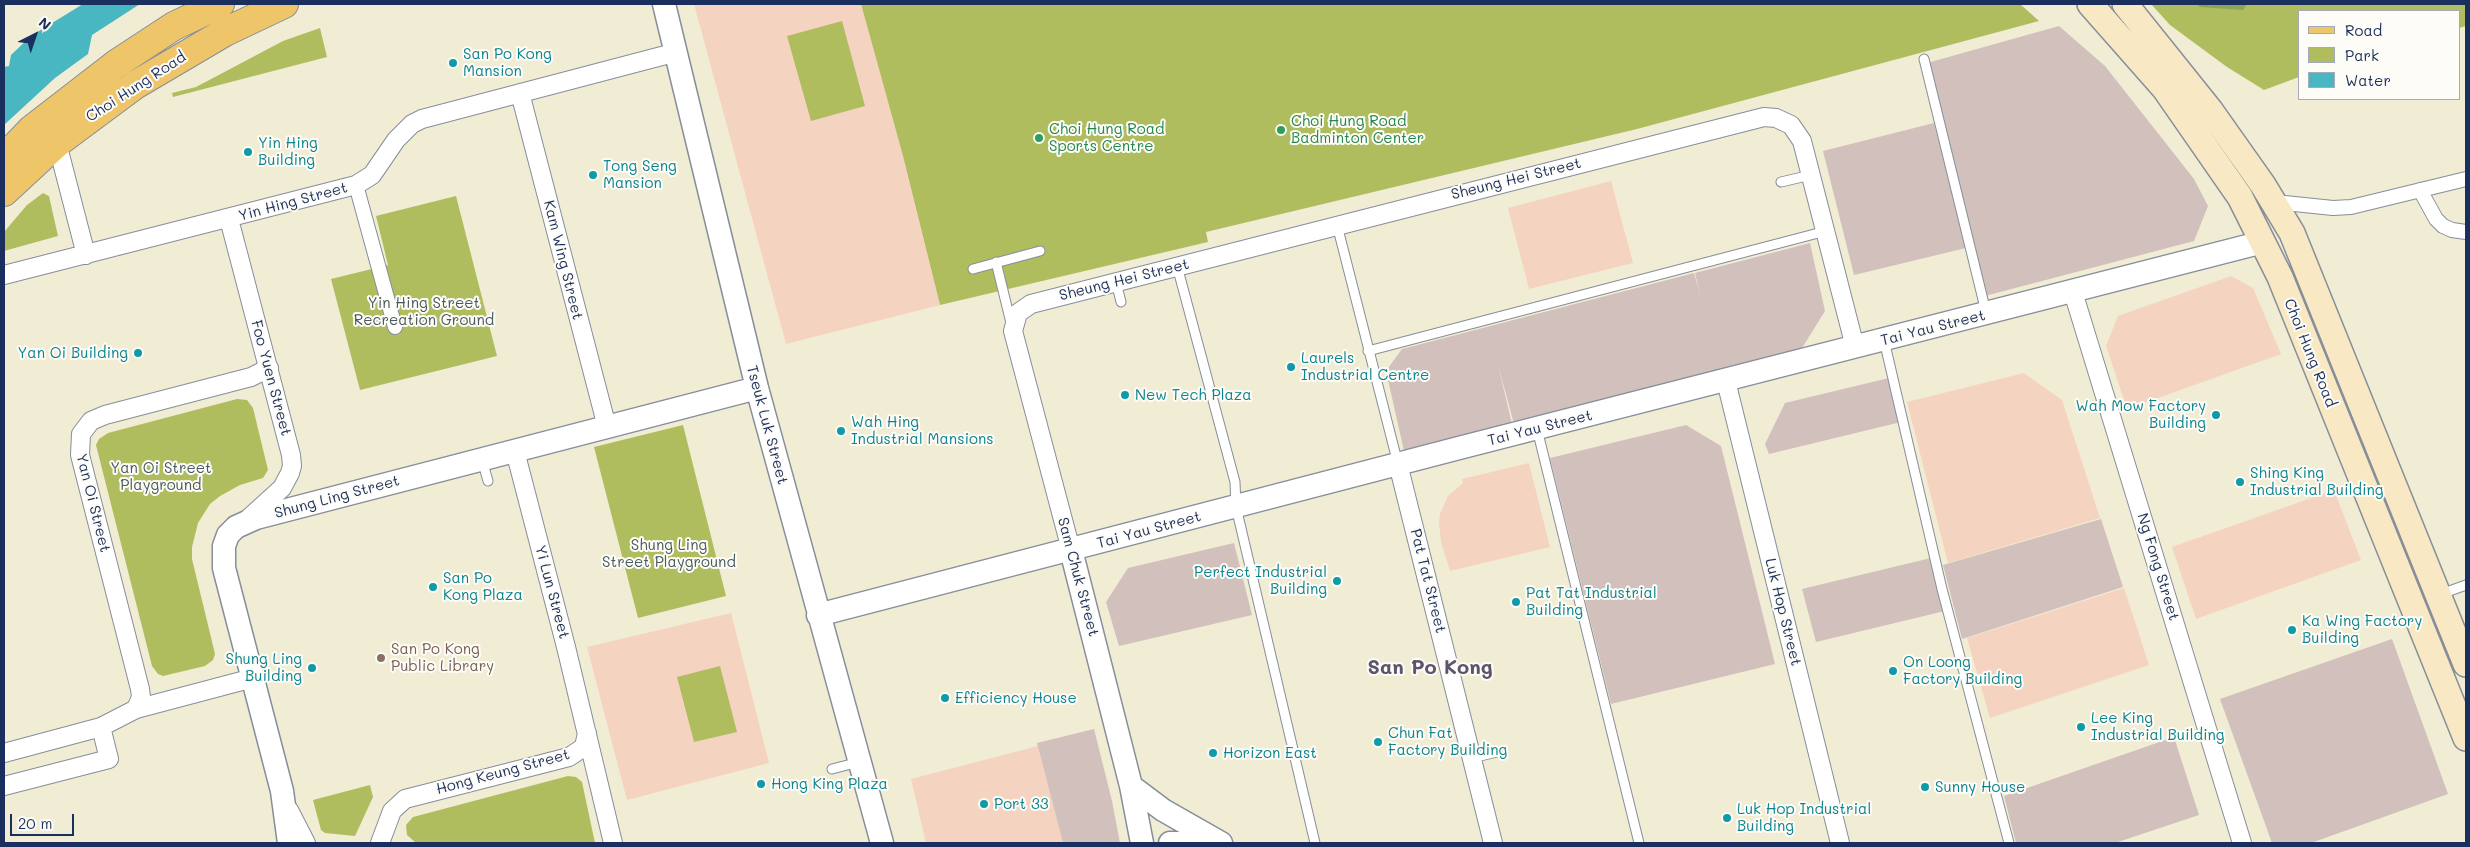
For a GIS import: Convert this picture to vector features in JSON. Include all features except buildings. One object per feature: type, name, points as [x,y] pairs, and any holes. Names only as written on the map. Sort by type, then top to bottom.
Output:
[{"type":"main road","name":"Choi Hung Road","points":[[4,158],[32,129],[116,64],[174,26],[220,4]]},
{"type":"main road","name":"Choi Hung Road","points":[[4,192],[57,143],[100,109],[167,65],[225,32],[284,4]]},
{"type":"main road","name":"Choi Hung Road","points":[[2090,4],[2132,49],[2181,111],[2240,197],[2280,277],[2466,738]]},
{"type":"main road","name":"Choi Hung Road","points":[[2125,4],[2210,110],[2275,202],[2298,246],[2440,595],[2466,664]]},
{"type":"main road","points":[[2263,242],[2273,230],[2275,202]]},
{"type":"street","name":"Tseuk Luk Street","points":[[664,4],[757,388],[882,843]]},
{"type":"street","name":"Yin Hing Street","points":[[4,275],[356,185],[372,175],[396,140],[412,124],[434,115],[677,52]]},
{"type":"street","name":"Kam Wing Street","points":[[520,93],[607,426]]},
{"type":"street","name":"Sheung Hei Street","points":[[1013,331],[1018,313],[1031,304],[1764,117],[1791,124],[1802,141],[1855,347]]},
{"type":"street","points":[[57,143],[86,255]]},
{"type":"street","points":[[2275,202],[2333,208],[2364,205],[2466,179]]},
{"type":"street","points":[[356,185],[395,328]]},
{"type":"street","points":[[2420,190],[2436,219],[2443,226],[2452,230],[2466,232]]},
{"type":"street","name":"Foo Yuen Street","points":[[229,219],[269,368],[292,466],[282,488],[245,522]]},
{"type":"street","name":"Tai Yau Street","points":[[818,615],[2263,242]]},
{"type":"street","name":"Ng Fong Street","points":[[2073,292],[2242,843]]},
{"type":"street","name":"Sam Chuk Street","points":[[1013,331],[1132,786],[1142,843]]},
{"type":"street","name":"Yan Oi Street","points":[[136,709],[140,702],[140,689],[80,456],[79,441],[91,421],[105,415],[251,377],[269,368]]},
{"type":"street","name":"Luk Hop Street","points":[[1726,381],[1840,843]]},
{"type":"street","name":"Shung Ling Street","points":[[289,843],[282,791],[222,557],[228,535],[245,522],[757,388]]},
{"type":"street","name":"Yi Lun Street","points":[[515,451],[587,733]]},
{"type":"street","name":"Pat Tat Street","points":[[1398,464],[1493,843]]},
{"type":"street","points":[[4,753],[101,727],[136,709],[253,678]]},
{"type":"street","points":[[4,786],[109,759],[101,727]]},
{"type":"street","name":"Hong Keung Street","points":[[380,843],[392,811],[405,799],[568,757],[584,746],[587,733]]},
{"type":"street","name":"Hong Keung Street","points":[[587,733],[613,843]]},
{"type":"street","points":[[1132,786],[1163,810],[1220,843]]},
{"type":"street","points":[[282,791],[294,822],[306,843]]},
{"type":"street","points":[[1170,843],[1220,843]]},
{"type":"lane","points":[[1924,60],[1987,314]]},
{"type":"lane","points":[[1781,182],[1812,175]]},
{"type":"lane","points":[[1337,225],[1398,464]]},
{"type":"lane","points":[[1368,351],[1826,231]]},
{"type":"lane","points":[[973,269],[1040,251]]},
{"type":"lane","points":[[996,262],[1013,331]]},
{"type":"lane","points":[[1178,266],[1235,482],[1236,507],[1315,843]]},
{"type":"lane","points":[[1116,282],[1122,302]]},
{"type":"lane","points":[[1884,340],[1942,589],[2009,843]]},
{"type":"lane","points":[[1536,429],[1639,843]]},
{"type":"lane","points":[[482,460],[488,482]]},
{"type":"lane","points":[[2440,595],[2466,585]]},
{"type":"lane","points":[[1472,758],[1496,752]]},
{"type":"lane","points":[[832,769],[859,762]]},
{"type":"shaded area","points":[[694,4],[861,4],[903,156],[940,305],[786,344]]},
{"type":"shaded area","points":[[2059,26],[2105,66],[2194,179],[2208,206],[2194,241],[1985,296],[1927,63]]},
{"type":"shaded area","points":[[1934,123],[1966,248],[1854,275],[1823,151]]},
{"type":"shaded area","points":[[1611,181],[1633,263],[1529,289],[1508,208]]},
{"type":"shaded area","points":[[1810,243],[1825,311],[1802,348],[1514,424],[1498,365],[1512,424],[1404,451],[1386,371],[1402,349],[1694,273],[1700,294],[1695,273]]},
{"type":"shaded area","points":[[2231,276],[2253,288],[2281,354],[2127,409],[2106,346],[2118,316]]},
{"type":"shaded area","points":[[2024,373],[2062,400],[2100,518],[1948,563],[1907,402]]},
{"type":"shaded area","points":[[1889,378],[1901,422],[1769,454],[1765,444],[1785,403]]},
{"type":"shaded area","points":[[1686,425],[1721,446],[1775,664],[1611,704],[1550,458]]},
{"type":"shaded area","points":[[1529,463],[1550,547],[1450,571],[1441,542],[1439,523],[1440,514],[1448,496],[1463,483],[1462,479]]},
{"type":"shaded area","points":[[2334,490],[2361,560],[2196,619],[2172,547]]},
{"type":"shaded area","points":[[2101,519],[2123,587],[1962,639],[1943,565]]},
{"type":"shaded area","points":[[1234,543],[1252,615],[1119,646],[1106,602],[1128,568]]},
{"type":"shaded area","points":[[1935,557],[1949,610],[1816,642],[1802,589]]},
{"type":"shaded area","points":[[2124,588],[2149,665],[1990,718],[1967,638]]},
{"type":"shaded area","points":[[731,613],[769,763],[627,800],[587,647]]},
{"type":"shaded area","points":[[2392,639],[2448,794],[2311,843],[2272,843],[2220,699]]},
{"type":"shaded area","points":[[1094,729],[1112,801],[1120,843],[1063,843],[1037,743]]},
{"type":"shaded area","points":[[2174,737],[2199,815],[2115,843],[2016,843],[2004,796]]},
{"type":"shaded area","name":"Port 33","points":[[1038,746],[1063,843],[926,843],[911,779]]},
{"type":"green space","points":[[861,4],[2020,4],[2039,21],[1637,129],[1206,232],[1208,242],[940,305],[903,156]]},
{"type":"green space","points":[[2151,4],[2466,4],[2466,26],[2460,28],[2460,10],[2298,10],[2298,77],[2264,90],[2227,67],[2170,25]]},
{"type":"green space","points":[[2196,4],[2247,4],[2243,10],[2200,7]]},
{"type":"green space","points":[[842,21],[865,106],[811,121],[787,36]]},
{"type":"green space","points":[[320,28],[327,57],[173,97],[172,93],[196,87],[283,41]]},
{"type":"green space","points":[[43,193],[49,196],[58,236],[4,251],[4,232],[27,205]]},
{"type":"green space","name":"Yin Hing Street Recreation Ground","points":[[456,196],[497,356],[360,390],[331,279],[388,265],[376,216]]},
{"type":"green space","name":"Yan Oi Street Playground","points":[[237,399],[247,400],[253,408],[268,470],[263,478],[240,485],[220,496],[210,504],[198,523],[192,547],[192,559],[215,654],[213,660],[205,666],[163,676],[158,674],[152,666],[96,445],[99,439],[108,433]]},
{"type":"green space","name":"Shung Ling Street Playground","points":[[683,425],[726,596],[638,618],[594,447]]},
{"type":"green space","points":[[720,666],[737,732],[694,742],[677,677]]},
{"type":"green space","points":[[568,776],[576,777],[582,782],[595,843],[416,843],[407,835],[406,825],[413,817]]},
{"type":"green space","points":[[370,785],[373,797],[355,836],[325,833],[321,830],[313,800]]},
{"type":"water","points":[[83,4],[140,4],[92,35],[88,54],[55,78],[4,125],[4,67],[9,66],[11,55],[31,36]]},
{"type":"place","name":"San Po Kong Mansion","points":[[453,63]]},
{"type":"place","name":"Choi Hung Road Badminton Center","points":[[1281,130]]},
{"type":"place","name":"Choi Hung Road Sports Centre","points":[[1039,138]]},
{"type":"place","name":"Yin Hing Building","points":[[248,152]]},
{"type":"place","name":"Tong Seng Mansion","points":[[593,175]]},
{"type":"place","name":"Yan Oi Building","points":[[138,353]]},
{"type":"place","name":"Laurels Industrial Centre","points":[[1291,367]]},
{"type":"place","name":"New Tech Plaza","points":[[1125,395]]},
{"type":"place","name":"Wah Mow Factory Building","points":[[2216,415]]},
{"type":"place","name":"Wah Hing Industrial Mansions","points":[[841,431]]},
{"type":"place","name":"Shing King Industrial Building","points":[[2240,482]]},
{"type":"place","name":"Perfect Industrial Building","points":[[1337,581]]},
{"type":"place","name":"San Po Kong Plaza","points":[[433,587]]},
{"type":"place","name":"Pat Tat Industrial Building","points":[[1516,602]]},
{"type":"place","name":"Ka Wing Factory Building","points":[[2292,630]]},
{"type":"place","name":"San Po Kong Public Library","points":[[381,658]]},
{"type":"place","name":"Shung Ling Building","points":[[312,668]]},
{"type":"place","name":"On Loong Factory Building","points":[[1893,671]]},
{"type":"place","name":"Efficiency House","points":[[945,698]]},
{"type":"place","name":"Lee King Industrial Building","points":[[2081,727]]},
{"type":"place","name":"Chun Fat Factory Building","points":[[1378,742]]},
{"type":"place","name":"Horizon East","points":[[1213,753]]},
{"type":"place","name":"Hong King Plaza","points":[[761,784]]},
{"type":"place","name":"Sunny House","points":[[1925,787]]},
{"type":"place","name":"Port 33","points":[[984,804]]},
{"type":"place","name":"Luk Hop Industrial Building","points":[[1727,818]]},
{"type":"district","name":"San Po Kong","points":[[1430,668]]}]
